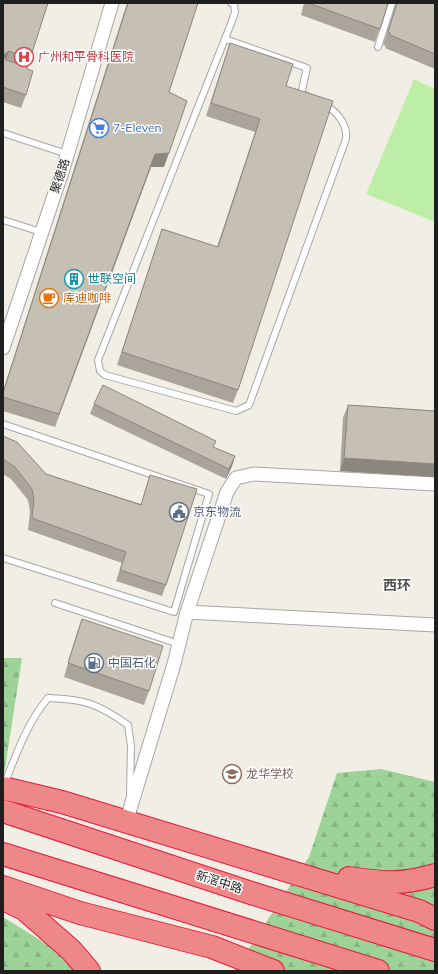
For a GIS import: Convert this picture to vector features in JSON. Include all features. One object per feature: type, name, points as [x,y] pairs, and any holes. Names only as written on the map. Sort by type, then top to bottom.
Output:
[{"type":"highway","points":[[3,787],[62,802],[129,815],[224,852],[419,911],[435,919]]},
{"type":"highway","name":"新滘中路","points":[[3,811],[251,893],[435,950]]},
{"type":"highway","points":[[224,852],[296,869],[377,882],[400,883],[435,875]]},
{"type":"highway","points":[[3,854],[378,971]]},
{"type":"highway","points":[[3,887],[80,913],[212,947],[273,971]]},
{"type":"highway","points":[[3,899],[24,909],[71,950],[89,971]]},
{"type":"street","name":"聚德路","points":[[3,348],[67,154],[112,3]]},
{"type":"street","points":[[129,815],[187,612],[227,492],[236,478],[254,474],[435,484]]},
{"type":"street","points":[[187,612],[435,625]]},
{"type":"lane","points":[[225,39],[307,68],[301,94],[317,100],[329,107],[343,123],[347,134],[249,405],[236,411],[104,375],[100,371],[98,360],[225,39],[235,12],[234,4],[231,3]]},
{"type":"lane","points":[[378,47],[392,3]]},
{"type":"lane","points":[[3,133],[67,154]]},
{"type":"lane","points":[[3,220],[42,232]]},
{"type":"lane","points":[[3,424],[209,494],[174,612],[3,558]]},
{"type":"lane","points":[[55,602],[179,644]]},
{"type":"lane","points":[[3,787],[23,738],[38,710],[48,698],[75,699],[106,709],[128,725],[131,746],[129,815]]},
{"type":"green space","points":[[414,79],[435,89],[435,222],[366,194]]},
{"type":"green space","points":[[3,658],[22,658],[3,781]]},
{"type":"green space","points":[[381,769],[435,782],[435,971],[234,971],[309,857],[337,773]]},
{"type":"green space","points":[[3,917],[74,961],[81,971],[3,971]]},
{"type":"building","points":[[3,3],[48,3],[30,59],[9,51],[3,55]]},
{"type":"building","name":"世联空间","points":[[128,3],[198,3],[169,92],[187,101],[169,153],[155,154],[59,414],[3,397],[3,393]]},
{"type":"building","points":[[308,3],[388,3],[380,29]]},
{"type":"building","points":[[397,3],[435,3],[435,54],[390,35],[388,32]]},
{"type":"building","points":[[230,43],[293,64],[286,86],[333,101],[238,390],[122,352],[162,229],[218,247],[260,119],[211,103]]},
{"type":"building","points":[[3,55],[6,60],[27,67],[27,69],[33,71],[26,95],[3,87]]},
{"type":"building","points":[[103,385],[216,441],[213,447],[235,456],[229,469],[94,404]]},
{"type":"building","points":[[348,405],[435,411],[435,464],[344,458]]},
{"type":"building","points":[[3,436],[17,442],[46,474],[141,505],[150,475],[197,489],[166,585],[120,570],[126,552],[32,518],[34,500],[32,489],[15,467],[3,459]]},
{"type":"building","points":[[82,619],[163,646],[149,691],[68,663]]},
{"type":"place","name":"广州和平骨科医院","points":[[24,57]]},
{"type":"place","name":"7-Eleven","points":[[99,128]]},
{"type":"place","name":"世联空间","points":[[74,279]]},
{"type":"place","name":"库迪咖啡","points":[[49,298]]},
{"type":"place","name":"京东物流","points":[[179,512]]},
{"type":"place","name":"中国石化","points":[[94,663]]},
{"type":"place","name":"龙华学校","points":[[232,774]]},
{"type":"district","name":"西环","points":[[397,585]]}]
